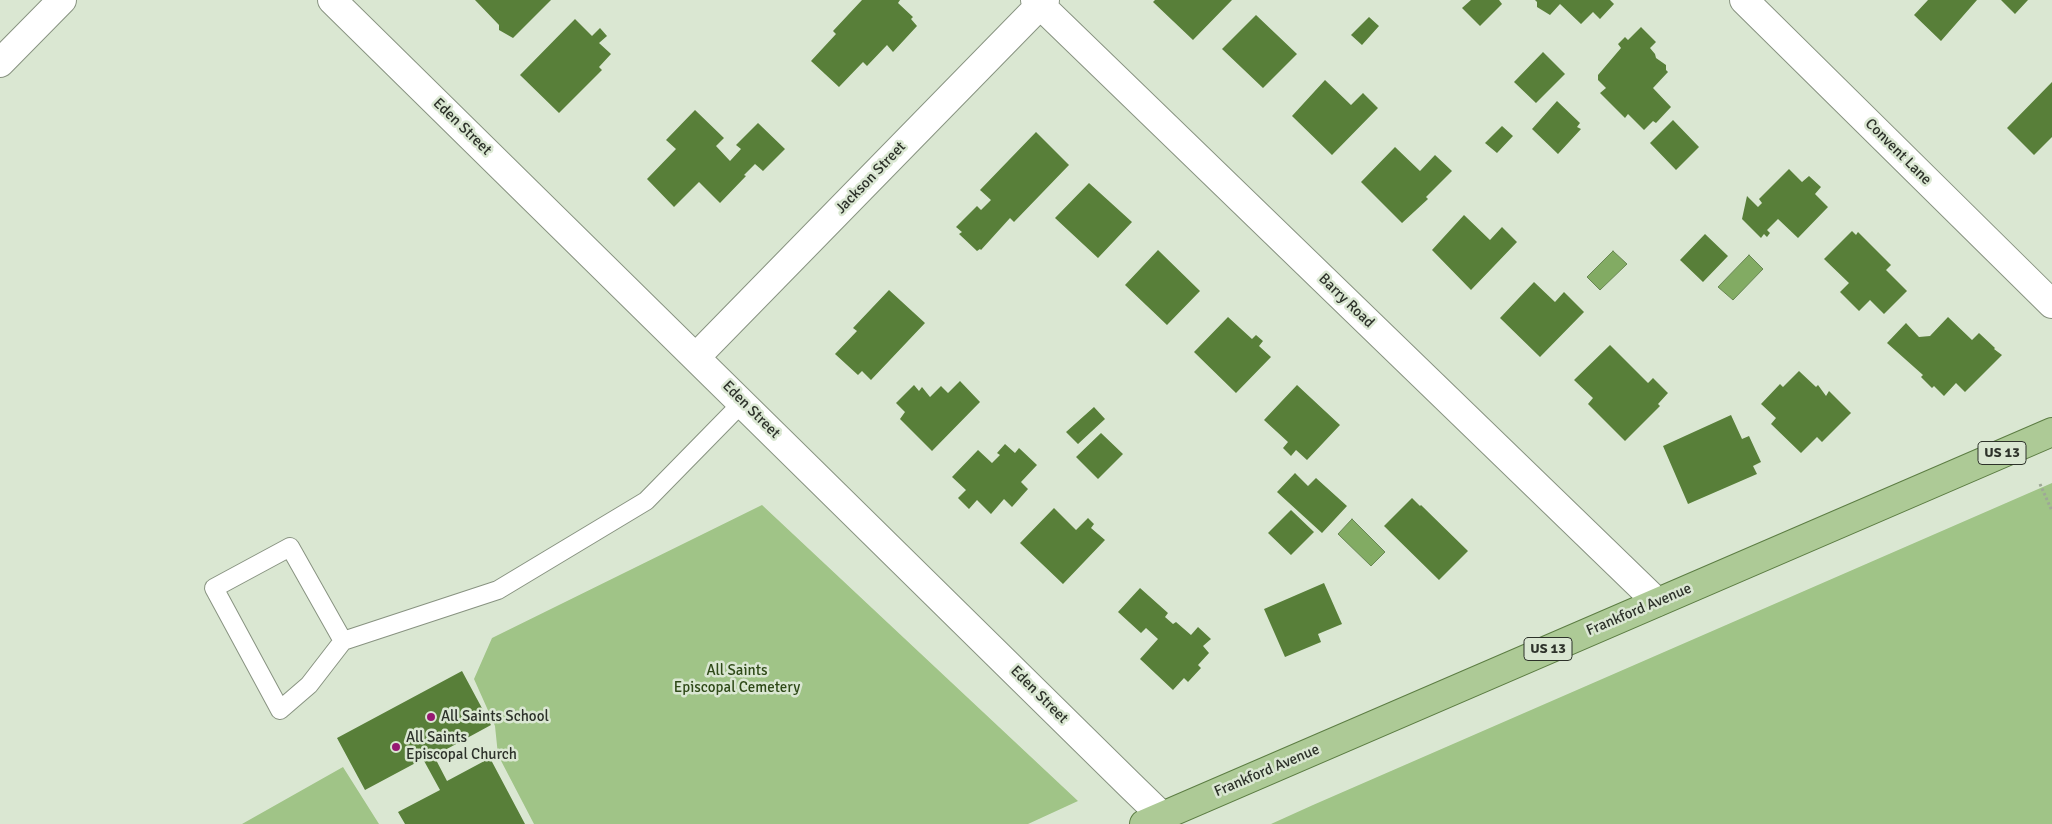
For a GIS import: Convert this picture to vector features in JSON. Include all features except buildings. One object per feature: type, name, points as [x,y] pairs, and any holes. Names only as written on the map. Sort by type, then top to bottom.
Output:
[{"type":"main road","name":"Frankford Avenue","points":[[1157,821],[1657,602],[2052,432]]},
{"type":"street","points":[[0,63],[62,0]]},
{"type":"street","name":"Eden Street","points":[[332,0],[743,402],[1157,821]]},
{"type":"street","name":"Convent Lane","points":[[1744,0],[2052,304]]},
{"type":"street","name":"Jackson Street","points":[[696,356],[1040,2]]},
{"type":"street","name":"Barry Road","points":[[1040,2],[1657,602]]},
{"type":"lane","points":[[343,641],[290,547],[214,588],[280,710],[309,686],[343,641],[498,590],[646,501],[743,402]]},
{"type":"path","points":[[2040,484],[2052,511]]},
{"type":"green space","points":[[2052,483],[2052,824],[1271,824],[1313,805]]},
{"type":"green space","name":"All Saints Episcopal Cemetery","points":[[762,505],[1078,801],[1028,824],[534,824],[498,755],[495,726],[474,679],[492,638]]},
{"type":"green space","points":[[343,767],[379,824],[242,824]]},
{"type":"shaded area","points":[[1613,251],[1627,264],[1600,290],[1587,277]]},
{"type":"shaded area","points":[[1749,255],[1763,269],[1733,300],[1718,287]]},
{"type":"shaded area","points":[[1352,519],[1385,552],[1371,566],[1338,534]]},
{"type":"place","name":"All Saints School","points":[[431,717]]},
{"type":"place","name":"All Saints Episcopal Church","points":[[396,747]]}]
